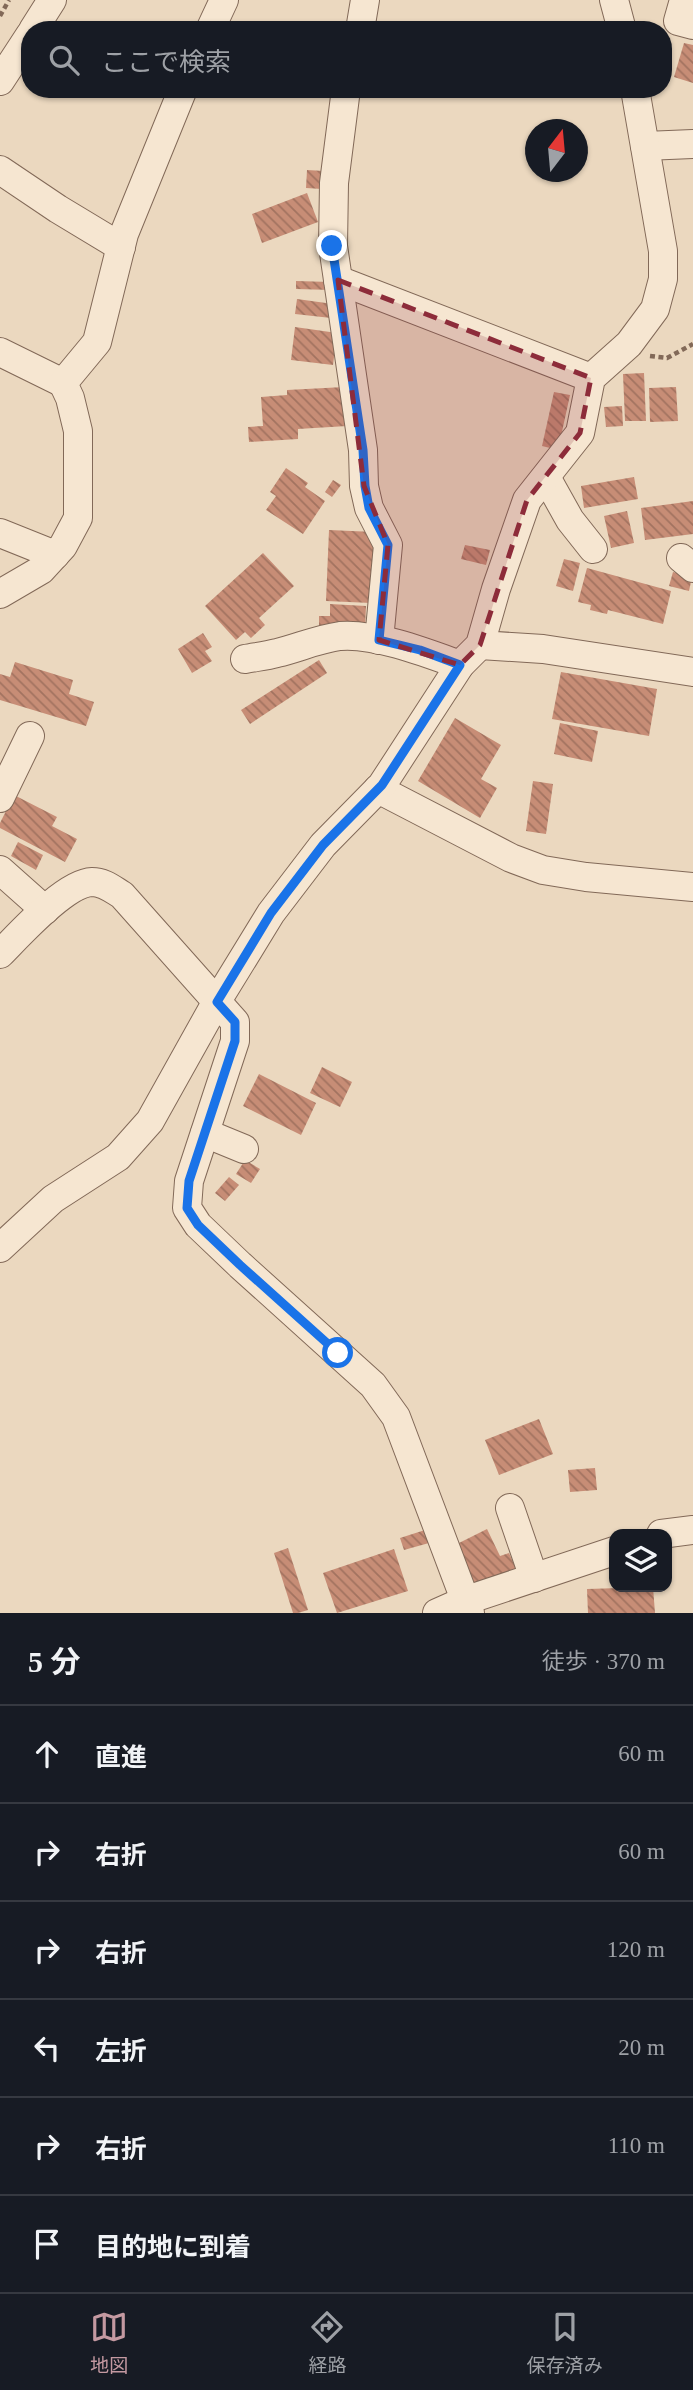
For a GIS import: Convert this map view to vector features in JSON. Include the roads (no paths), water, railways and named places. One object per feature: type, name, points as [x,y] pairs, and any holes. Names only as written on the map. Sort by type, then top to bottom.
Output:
[{"type":"street","points":[[39,21],[52,0]]},
{"type":"street","points":[[214,21],[224,0]]},
{"type":"street","points":[[362,21],[365,0]]},
{"type":"street","points":[[614,0],[620,21]]},
{"type":"street","points":[[684,0],[678,21],[693,25]]},
{"type":"street","points":[[0,81],[21,50]]},
{"type":"street","points":[[63,383],[97,342],[121,247],[179,98]]},
{"type":"street","points":[[345,98],[334,183],[332,246],[363,450],[369,508],[388,545],[379,640]]},
{"type":"street","points":[[0,1248],[53,1199],[118,1157],[150,1121],[271,913],[323,845],[378,789],[460,665],[480,645],[527,500],[580,433],[591,378],[629,344],[656,310],[663,279],[663,251],[637,98]]},
{"type":"street","points":[[645,146],[693,144]]},
{"type":"street","points":[[0,170],[121,247]]},
{"type":"street","points":[[338,280],[591,378]]},
{"type":"street","points":[[0,352],[63,383],[70,398],[78,431],[78,517],[63,546],[41,570],[0,593]]},
{"type":"street","points":[[546,477],[570,520],[593,549]]},
{"type":"street","points":[[0,533],[55,555]]},
{"type":"street","points":[[245,659],[341,636],[379,640],[420,650],[460,665]]},
{"type":"street","points":[[480,645],[543,649],[693,672]]},
{"type":"street","points":[[0,798],[30,736]]},
{"type":"street","points":[[378,789],[511,858],[543,870],[586,877],[693,887]]},
{"type":"street","points":[[0,870],[45,910]]},
{"type":"street","points":[[0,954],[45,910],[81,884],[105,884],[122,895],[235,1022],[235,1041],[189,1181],[187,1208],[198,1225],[240,1265],[373,1385],[396,1417],[467,1607]]},
{"type":"street","points":[[205,1133],[244,1149]]},
{"type":"street","points":[[510,1508],[534,1578]]},
{"type":"street","points":[[672,1533],[693,1530]]},
{"type":"street","points":[[437,1613],[467,1607],[534,1578],[609,1553]]}]
